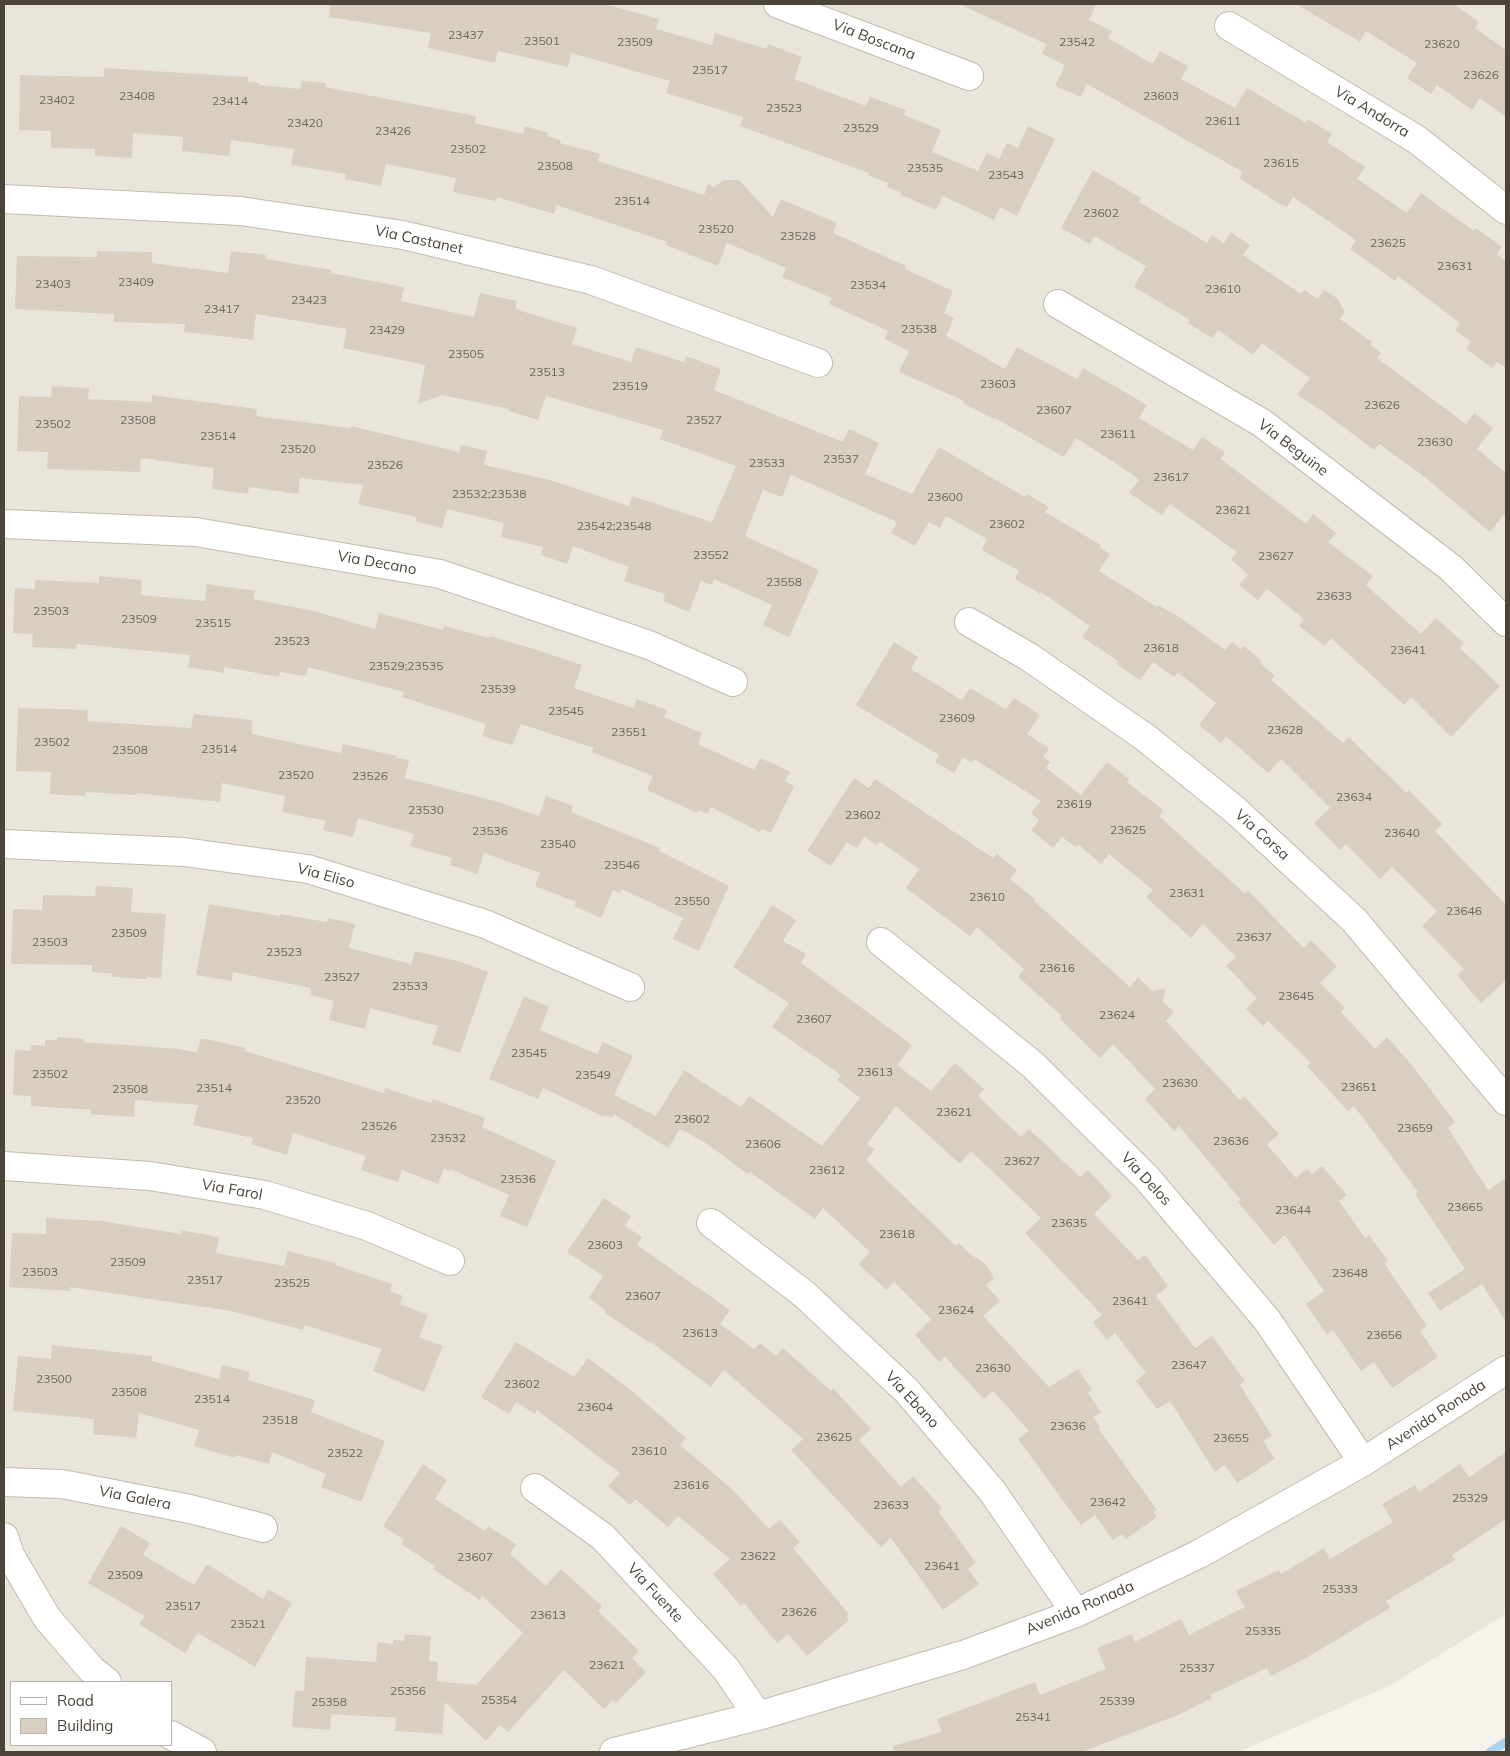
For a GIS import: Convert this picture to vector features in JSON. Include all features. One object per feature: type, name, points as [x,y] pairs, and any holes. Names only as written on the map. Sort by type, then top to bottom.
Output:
[{"type":"street","name":"Via Boscana","points":[[778,4],[969,76]]},
{"type":"street","name":"Via Andorra","points":[[1230,26],[1416,139],[1506,210]]},
{"type":"street","name":"Via Castanet","points":[[4,199],[240,211],[403,235],[591,280],[818,363]]},
{"type":"street","name":"Via Beguine","points":[[1058,304],[1262,423],[1451,568],[1506,622]]},
{"type":"street","name":"Via Decano","points":[[4,524],[196,532],[440,574],[649,645],[732,682]]},
{"type":"street","name":"Via Corsa","points":[[969,622],[1029,657],[1146,738],[1235,810],[1354,920],[1506,1101]]},
{"type":"street","name":"Via Eliso","points":[[4,844],[184,852],[308,869],[485,924],[630,987]]},
{"type":"street","name":"Via Delos","points":[[881,942],[1033,1066],[1146,1177],[1267,1320],[1363,1462]]},
{"type":"street","name":"Via Farol","points":[[4,1166],[150,1176],[265,1195],[367,1226],[450,1261]]},
{"type":"street","name":"Via Ebano","points":[[711,1223],[804,1294],[907,1391],[992,1491],[1076,1613]]},
{"type":"street","name":"Avenida Ronada","points":[[614,1752],[758,1716],[963,1655],[1076,1613],[1199,1554],[1363,1462],[1506,1370]]},
{"type":"street","name":"Via Galera","points":[[4,1482],[62,1484],[190,1509],[263,1528]]},
{"type":"street","name":"Via Fuente","points":[[535,1488],[603,1537],[726,1669],[758,1716]]},
{"type":"street","points":[[4,1537],[10,1555],[47,1618],[91,1669],[106,1681]]},
{"type":"shaded area","points":[[4,4],[1506,4],[1506,1614],[1389,1686],[1239,1752],[4,1752]]},
{"type":"building","points":[[330,4],[604,4],[659,19],[656,29],[712,45],[715,33],[767,49],[768,44],[802,57],[794,79],[866,106],[870,97],[906,110],[904,115],[941,130],[932,152],[978,171],[987,153],[999,159],[1007,143],[1018,148],[1028,126],[1055,139],[1017,216],[1000,207],[994,220],[943,196],[936,210],[901,195],[902,193],[887,187],[888,183],[868,175],[869,173],[740,126],[743,117],[666,93],[670,81],[571,53],[568,67],[498,51],[495,63],[428,48],[431,33],[329,17]]},
{"type":"building","points":[[959,4],[1096,4],[1089,20],[1112,31],[1108,38],[1153,64],[1160,51],[1188,66],[1181,79],[1235,108],[1247,88],[1306,123],[1308,119],[1332,134],[1327,142],[1365,167],[1357,179],[1407,213],[1421,193],[1474,231],[1476,228],[1502,247],[1497,254],[1506,261],[1506,368],[1497,362],[1492,368],[1466,349],[1471,342],[1455,330],[1460,323],[1398,276],[1395,281],[1350,249],[1356,240],[1293,197],[1287,207],[1278,203],[1239,178],[1243,172],[1087,84],[1081,97],[1055,86],[1065,65],[1042,54],[1046,44]]},
{"type":"building","points":[[1296,4],[1454,4],[1479,22],[1475,28],[1506,50],[1506,117],[1480,98],[1472,110],[1437,85],[1431,94],[1407,78],[1417,63],[1366,31],[1360,42]]},
{"type":"building","points":[[104,68],[248,77],[248,82],[259,83],[259,85],[300,89],[302,81],[326,83],[325,87],[476,116],[475,123],[523,134],[525,126],[548,133],[547,136],[560,140],[560,143],[600,154],[598,161],[704,195],[708,184],[714,187],[724,180],[739,180],[773,217],[781,199],[837,223],[833,233],[906,266],[905,269],[953,291],[944,313],[954,318],[946,336],[1005,369],[1017,347],[1077,379],[1083,368],[1147,405],[1139,418],[1193,450],[1202,437],[1225,452],[1221,459],[1306,524],[1313,514],[1336,533],[1328,542],[1373,576],[1366,585],[1421,634],[1436,618],[1464,643],[1460,648],[1500,686],[1451,737],[1411,697],[1404,705],[1331,638],[1325,646],[1299,626],[1304,619],[1267,589],[1258,600],[1239,585],[1248,575],[1231,559],[1237,552],[1170,504],[1162,515],[1129,493],[1139,480],[1132,474],[1076,438],[1064,457],[995,418],[963,403],[964,401],[899,372],[909,351],[885,339],[888,331],[829,304],[832,298],[782,277],[786,268],[727,243],[718,266],[666,245],[667,242],[556,205],[554,214],[497,197],[496,201],[453,192],[456,178],[386,164],[381,186],[345,179],[346,174],[291,165],[294,149],[231,140],[229,156],[182,151],[183,137],[133,133],[132,158],[95,156],[95,149],[51,148],[51,131],[19,130],[20,75],[104,77]]},
{"type":"building","points":[[1093,170],[1141,198],[1139,202],[1207,243],[1212,235],[1224,243],[1231,232],[1250,245],[1243,255],[1301,294],[1304,290],[1318,299],[1324,290],[1337,298],[1345,312],[1340,319],[1372,342],[1370,344],[1381,353],[1377,358],[1466,424],[1474,413],[1493,428],[1477,449],[1506,473],[1506,512],[1490,532],[1421,474],[1379,444],[1374,450],[1322,411],[1297,395],[1310,378],[1262,343],[1253,355],[1218,330],[1212,338],[1188,323],[1190,320],[1134,287],[1146,266],[1094,236],[1090,244],[1061,228]]},
{"type":"building","points":[[97,251],[152,252],[152,263],[228,273],[231,251],[266,255],[266,259],[331,270],[331,273],[404,287],[401,301],[474,317],[480,293],[517,301],[515,309],[577,328],[572,344],[631,362],[636,347],[684,362],[686,356],[721,369],[714,390],[843,442],[849,429],[879,443],[865,474],[912,494],[939,447],[1025,497],[1027,494],[1049,507],[1045,512],[1101,545],[1099,547],[1110,554],[1099,571],[1157,607],[1158,605],[1181,618],[1225,650],[1232,642],[1241,649],[1244,646],[1262,661],[1260,663],[1275,676],[1271,680],[1343,743],[1349,737],[1406,793],[1409,790],[1442,824],[1435,831],[1506,905],[1506,980],[1481,1003],[1457,975],[1464,969],[1422,926],[1437,911],[1392,867],[1380,879],[1346,844],[1340,850],[1314,823],[1330,808],[1281,759],[1268,773],[1226,736],[1221,743],[1199,725],[1216,703],[1178,672],[1174,677],[1153,662],[1140,680],[1116,664],[1118,661],[1082,637],[1090,626],[1041,592],[1040,594],[1015,579],[1019,571],[982,550],[987,539],[946,516],[940,528],[929,522],[915,546],[891,533],[897,522],[791,475],[782,497],[763,490],[745,536],[819,570],[789,637],[763,625],[772,605],[714,579],[712,585],[701,581],[689,612],[663,601],[665,594],[624,581],[629,567],[573,546],[567,564],[541,555],[543,547],[501,537],[504,523],[447,509],[442,528],[415,521],[416,517],[358,504],[363,485],[300,478],[298,494],[249,487],[248,494],[212,489],[214,468],[141,458],[140,472],[47,469],[48,452],[17,451],[19,396],[51,397],[52,386],[89,388],[88,399],[152,402],[152,395],[257,409],[256,416],[350,428],[351,426],[459,452],[461,445],[487,451],[484,465],[550,480],[629,506],[632,496],[712,522],[736,466],[660,439],[663,430],[546,396],[538,420],[509,411],[509,409],[442,395],[418,404],[425,365],[343,348],[347,329],[256,314],[253,340],[184,332],[185,324],[114,322],[114,314],[15,309],[17,256],[97,257]]},
{"type":"building","points":[[99,576],[142,580],[141,595],[205,601],[207,584],[255,591],[253,599],[314,611],[375,629],[379,613],[443,630],[444,626],[489,638],[490,636],[537,650],[582,665],[574,688],[633,708],[637,699],[667,710],[664,717],[702,733],[698,744],[754,770],[761,758],[790,772],[785,781],[794,786],[771,833],[762,829],[760,832],[711,807],[708,814],[699,810],[697,813],[647,790],[653,776],[592,752],[594,748],[521,724],[512,745],[482,736],[486,724],[402,697],[404,692],[308,667],[306,676],[280,672],[279,677],[224,667],[224,673],[188,667],[190,655],[77,644],[76,649],[32,647],[33,634],[13,633],[15,588],[35,589],[35,580],[99,583]]},
{"type":"building","points":[[894,642],[918,657],[911,669],[962,700],[970,688],[1006,709],[1014,698],[1040,715],[1027,734],[1049,748],[1043,757],[1050,762],[1046,768],[1081,795],[1107,762],[1129,779],[1127,782],[1163,810],[1159,816],[1245,894],[1248,891],[1304,948],[1311,940],[1337,966],[1320,983],[1345,1008],[1341,1012],[1375,1049],[1387,1037],[1411,1064],[1455,1122],[1448,1128],[1488,1190],[1506,1178],[1506,1322],[1482,1284],[1440,1311],[1428,1293],[1465,1269],[1415,1194],[1418,1192],[1354,1106],[1348,1111],[1307,1066],[1311,1063],[1268,1021],[1263,1026],[1246,1009],[1257,998],[1226,966],[1236,957],[1203,924],[1191,938],[1146,897],[1153,890],[1109,854],[1101,864],[1078,844],[1076,847],[1062,837],[1053,848],[1031,830],[1039,820],[1031,813],[1041,801],[974,759],[972,763],[964,758],[962,759],[954,773],[935,762],[939,755],[856,705]]},
{"type":"building","points":[[18,708],[88,710],[87,721],[191,728],[194,714],[252,720],[252,734],[341,753],[343,744],[397,756],[396,758],[409,760],[405,778],[495,801],[539,816],[546,796],[573,806],[571,812],[660,848],[659,851],[729,886],[699,951],[673,939],[683,918],[622,889],[620,893],[613,890],[601,918],[574,906],[576,902],[535,886],[540,873],[484,853],[477,874],[450,865],[452,858],[410,846],[414,834],[358,818],[353,837],[323,830],[326,821],[282,812],[285,796],[222,783],[220,802],[136,793],[136,795],[86,792],[85,796],[50,794],[51,772],[16,771]]},
{"type":"building","points":[[854,778],[869,788],[875,779],[993,858],[997,854],[1017,870],[1010,879],[1035,899],[1034,901],[1130,987],[1138,977],[1152,991],[1165,989],[1163,1002],[1174,1012],[1166,1021],[1240,1100],[1244,1096],[1279,1134],[1267,1145],[1296,1178],[1307,1169],[1312,1174],[1322,1166],[1347,1195],[1339,1201],[1365,1238],[1369,1235],[1388,1261],[1384,1263],[1427,1326],[1420,1331],[1438,1357],[1392,1388],[1374,1362],[1361,1371],[1333,1330],[1327,1335],[1306,1304],[1324,1291],[1285,1235],[1274,1245],[1238,1202],[1241,1200],[1179,1126],[1174,1131],[1145,1099],[1155,1089],[1113,1044],[1100,1058],[1060,1019],[1062,1016],[1018,977],[1024,969],[977,927],[970,936],[906,888],[919,869],[882,843],[878,842],[877,845],[864,837],[857,848],[847,842],[831,866],[807,851]]},
{"type":"building","points":[[96,886],[133,888],[131,912],[166,914],[161,978],[112,977],[113,974],[92,972],[92,965],[11,964],[13,909],[42,910],[43,895],[95,896]]},
{"type":"building","points":[[209,904],[327,922],[328,918],[355,924],[349,948],[411,964],[415,951],[461,962],[488,972],[460,1053],[432,1044],[438,1026],[370,1008],[365,1029],[329,1020],[334,1001],[310,995],[311,988],[233,972],[232,981],[196,975]]},
{"type":"building","points":[[772,905],[796,920],[783,941],[806,954],[801,963],[912,1045],[897,1065],[931,1091],[955,1063],[984,1089],[978,1096],[1021,1137],[1029,1129],[1080,1177],[1088,1170],[1112,1196],[1094,1214],[1138,1260],[1145,1255],[1168,1286],[1156,1296],[1195,1348],[1212,1336],[1245,1381],[1240,1385],[1272,1436],[1263,1441],[1275,1459],[1237,1483],[1225,1465],[1215,1472],[1170,1401],[1157,1409],[1136,1381],[1146,1373],[1115,1333],[1107,1340],[1093,1322],[1102,1315],[1025,1233],[1041,1218],[971,1151],[960,1164],[896,1106],[867,1144],[875,1149],[866,1160],[956,1246],[959,1243],[970,1254],[986,1264],[994,1278],[986,1285],[1000,1301],[983,1316],[1049,1387],[1078,1369],[1092,1390],[1088,1393],[1101,1412],[1093,1417],[1100,1427],[1098,1428],[1157,1510],[1153,1512],[1157,1517],[1126,1539],[1122,1534],[1113,1540],[1095,1515],[1081,1525],[1018,1439],[1029,1431],[993,1391],[984,1399],[945,1357],[939,1362],[915,1335],[931,1319],[894,1282],[886,1290],[859,1264],[870,1252],[823,1208],[815,1219],[750,1172],[748,1174],[704,1142],[680,1129],[668,1148],[614,1114],[612,1118],[605,1115],[604,1117],[543,1088],[538,1099],[489,1079],[524,996],[549,1007],[540,1030],[597,1054],[603,1042],[633,1056],[614,1095],[656,1116],[684,1070],[741,1107],[749,1096],[822,1146],[860,1098],[837,1080],[841,1075],[772,1027],[789,1003],[733,967]]},
{"type":"building","points":[[57,1037],[84,1039],[84,1042],[180,1049],[197,1053],[201,1038],[246,1048],[245,1051],[384,1093],[385,1088],[431,1103],[433,1099],[485,1118],[482,1127],[556,1161],[527,1227],[500,1216],[509,1195],[450,1169],[449,1171],[444,1169],[438,1184],[402,1170],[398,1182],[361,1170],[366,1156],[293,1133],[287,1155],[251,1144],[253,1138],[193,1125],[198,1105],[135,1100],[134,1117],[91,1114],[91,1110],[31,1106],[31,1096],[13,1095],[15,1050],[30,1051],[31,1045],[45,1046],[45,1040],[57,1040]]},
{"type":"building","points":[[604,1198],[631,1216],[625,1226],[642,1237],[637,1245],[730,1310],[720,1324],[754,1349],[760,1343],[776,1356],[783,1348],[831,1391],[833,1388],[871,1429],[859,1440],[901,1487],[913,1476],[942,1508],[938,1511],[976,1563],[968,1569],[979,1584],[943,1610],[891,1538],[881,1547],[791,1450],[803,1439],[724,1370],[711,1387],[651,1342],[605,1313],[606,1311],[589,1298],[603,1276],[567,1252]]},
{"type":"building","points":[[46,1218],[101,1221],[181,1234],[181,1230],[219,1237],[216,1253],[284,1266],[288,1251],[335,1263],[335,1265],[392,1284],[390,1291],[403,1296],[400,1304],[428,1315],[419,1337],[443,1346],[424,1392],[373,1371],[382,1349],[304,1325],[303,1330],[231,1311],[70,1287],[70,1291],[9,1287],[12,1233],[46,1234]]},
{"type":"building","points":[[516,1342],[574,1377],[588,1358],[632,1391],[686,1438],[680,1445],[732,1489],[769,1529],[780,1520],[800,1542],[793,1548],[849,1614],[846,1616],[849,1620],[807,1656],[788,1634],[777,1643],[744,1603],[741,1606],[713,1574],[730,1559],[678,1516],[668,1527],[635,1499],[630,1505],[608,1486],[620,1473],[537,1410],[535,1414],[516,1402],[509,1414],[481,1397]]},
{"type":"building","points":[[52,1345],[152,1356],[152,1361],[219,1379],[222,1365],[250,1372],[248,1380],[315,1400],[311,1412],[385,1441],[361,1502],[321,1487],[326,1474],[272,1452],[269,1464],[236,1455],[235,1458],[194,1446],[199,1430],[139,1413],[136,1438],[93,1434],[94,1419],[13,1411],[18,1356],[51,1359]]},
{"type":"building","points":[[1506,1452],[1506,1519],[1452,1555],[1455,1560],[1386,1601],[1390,1608],[1306,1658],[1271,1676],[1267,1668],[1210,1695],[1212,1698],[1178,1715],[1082,1752],[894,1752],[893,1746],[942,1732],[937,1719],[1035,1682],[1040,1695],[1106,1669],[1097,1648],[1132,1634],[1135,1642],[1181,1619],[1189,1635],[1245,1607],[1236,1591],[1279,1570],[1281,1574],[1324,1548],[1330,1559],[1393,1522],[1382,1504],[1415,1485],[1419,1492],[1460,1464],[1469,1477]]},
{"type":"building","points":[[423,1464],[447,1480],[435,1499],[485,1531],[488,1526],[516,1544],[510,1554],[546,1586],[561,1569],[602,1606],[598,1611],[639,1651],[632,1658],[646,1672],[616,1703],[613,1700],[604,1709],[564,1670],[508,1732],[500,1725],[486,1741],[445,1702],[442,1734],[395,1731],[396,1718],[331,1714],[330,1730],[292,1727],[295,1690],[304,1691],[306,1657],[376,1662],[378,1642],[393,1644],[393,1640],[404,1641],[405,1634],[431,1636],[429,1661],[438,1662],[437,1681],[476,1685],[523,1633],[482,1596],[480,1600],[433,1569],[435,1566],[401,1544],[404,1540],[383,1526]]},
{"type":"building","points":[[121,1526],[150,1543],[143,1555],[194,1585],[207,1564],[263,1599],[268,1589],[292,1603],[255,1667],[198,1633],[185,1653],[139,1624],[145,1616],[88,1583]]},
{"type":"waterway","points":[[1490,1752],[1506,1742]]}]
